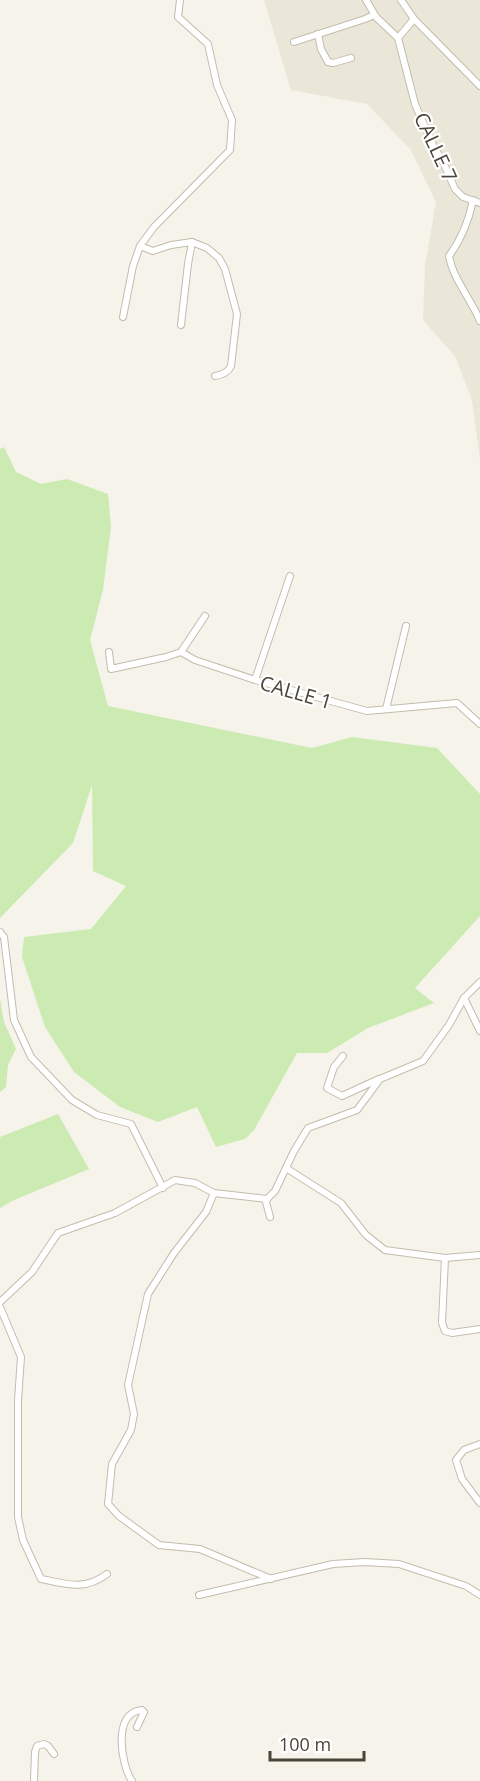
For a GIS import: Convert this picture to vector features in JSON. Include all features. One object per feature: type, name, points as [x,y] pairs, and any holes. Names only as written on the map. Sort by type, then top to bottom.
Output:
[{"type":"street","points":[[123,317],[133,266],[140,246],[153,227],[230,150],[232,120],[218,85],[208,44],[178,17],[180,0]]},
{"type":"street","points":[[366,0],[374,15],[398,38],[414,19]]},
{"type":"street","points":[[401,0],[414,19],[480,86]]},
{"type":"street","points":[[294,42],[374,15]]},
{"type":"street","points":[[318,34],[321,49],[328,62],[333,63],[351,58]]},
{"type":"street","name":"CALLE 7","points":[[398,38],[415,104],[424,125],[455,189],[463,197],[473,200],[456,246],[449,256],[451,267],[480,321]]},
{"type":"street","points":[[473,200],[480,203]]},
{"type":"street","points":[[140,246],[153,251],[192,242],[207,248],[219,258],[225,269],[237,314],[231,366],[229,371],[215,376]]},
{"type":"street","points":[[181,325],[192,242]]},
{"type":"street","points":[[255,680],[290,576]]},
{"type":"street","points":[[109,652],[111,669],[181,652],[205,616]]},
{"type":"street","points":[[386,709],[406,626]]},
{"type":"street","name":"CALLE 1","points":[[181,652],[195,660],[255,680],[367,711],[457,703],[480,724]]},
{"type":"street","points":[[0,932],[4,937],[14,1020],[31,1057],[72,1100],[97,1114],[131,1124],[163,1188]]},
{"type":"street","points":[[343,1056],[334,1067],[327,1088],[342,1096],[423,1061],[449,1025],[464,998],[480,982]]},
{"type":"street","points":[[464,998],[480,1031]]},
{"type":"street","points":[[270,1218],[267,1199],[275,1191],[308,1128],[357,1110],[380,1079]]},
{"type":"street","points":[[286,1168],[341,1203],[366,1235],[385,1250],[445,1258],[480,1255]]},
{"type":"street","points":[[0,1302],[32,1272],[58,1233],[115,1213],[175,1180],[195,1183],[214,1193],[267,1199]]},
{"type":"street","points":[[214,1193],[206,1212],[174,1253],[148,1294],[128,1384],[134,1414],[131,1430],[112,1464],[108,1504],[118,1516],[159,1545],[200,1549],[271,1579]]},
{"type":"street","points":[[445,1258],[442,1323],[445,1331],[452,1333],[480,1329]]},
{"type":"street","points":[[0,1307],[21,1357],[18,1400],[18,1517],[23,1540],[41,1579],[77,1586],[97,1582],[107,1574]]},
{"type":"street","points":[[480,1444],[464,1450],[456,1460],[462,1479],[480,1503]]},
{"type":"street","points":[[199,1595],[333,1564],[372,1562],[399,1564],[466,1586],[480,1595]]},
{"type":"street","points":[[132,1781],[124,1765],[122,1734],[131,1714],[142,1710],[144,1712],[137,1727]]},
{"type":"street","points":[[34,1781],[37,1746],[44,1744],[54,1754]]},
{"type":"shaded area","points":[[264,0],[480,0],[480,460],[472,400],[455,356],[423,320],[425,267],[436,202],[411,150],[367,104],[291,90]]},
{"type":"green space","points":[[4,447],[16,472],[41,484],[67,479],[108,494],[111,527],[103,590],[90,640],[108,706],[312,748],[352,737],[437,748],[480,794],[480,916],[415,988],[434,1003],[368,1028],[327,1053],[297,1053],[254,1130],[245,1139],[216,1147],[197,1107],[158,1122],[120,1107],[74,1072],[45,1027],[22,957],[24,937],[91,929],[126,886],[93,871],[92,785],[73,843],[0,918],[0,449]]},
{"type":"green space","points":[[0,999],[4,1022],[16,1049],[8,1065],[6,1087],[0,1092]]},
{"type":"green space","points":[[58,1114],[89,1169],[0,1208],[0,1137]]}]
